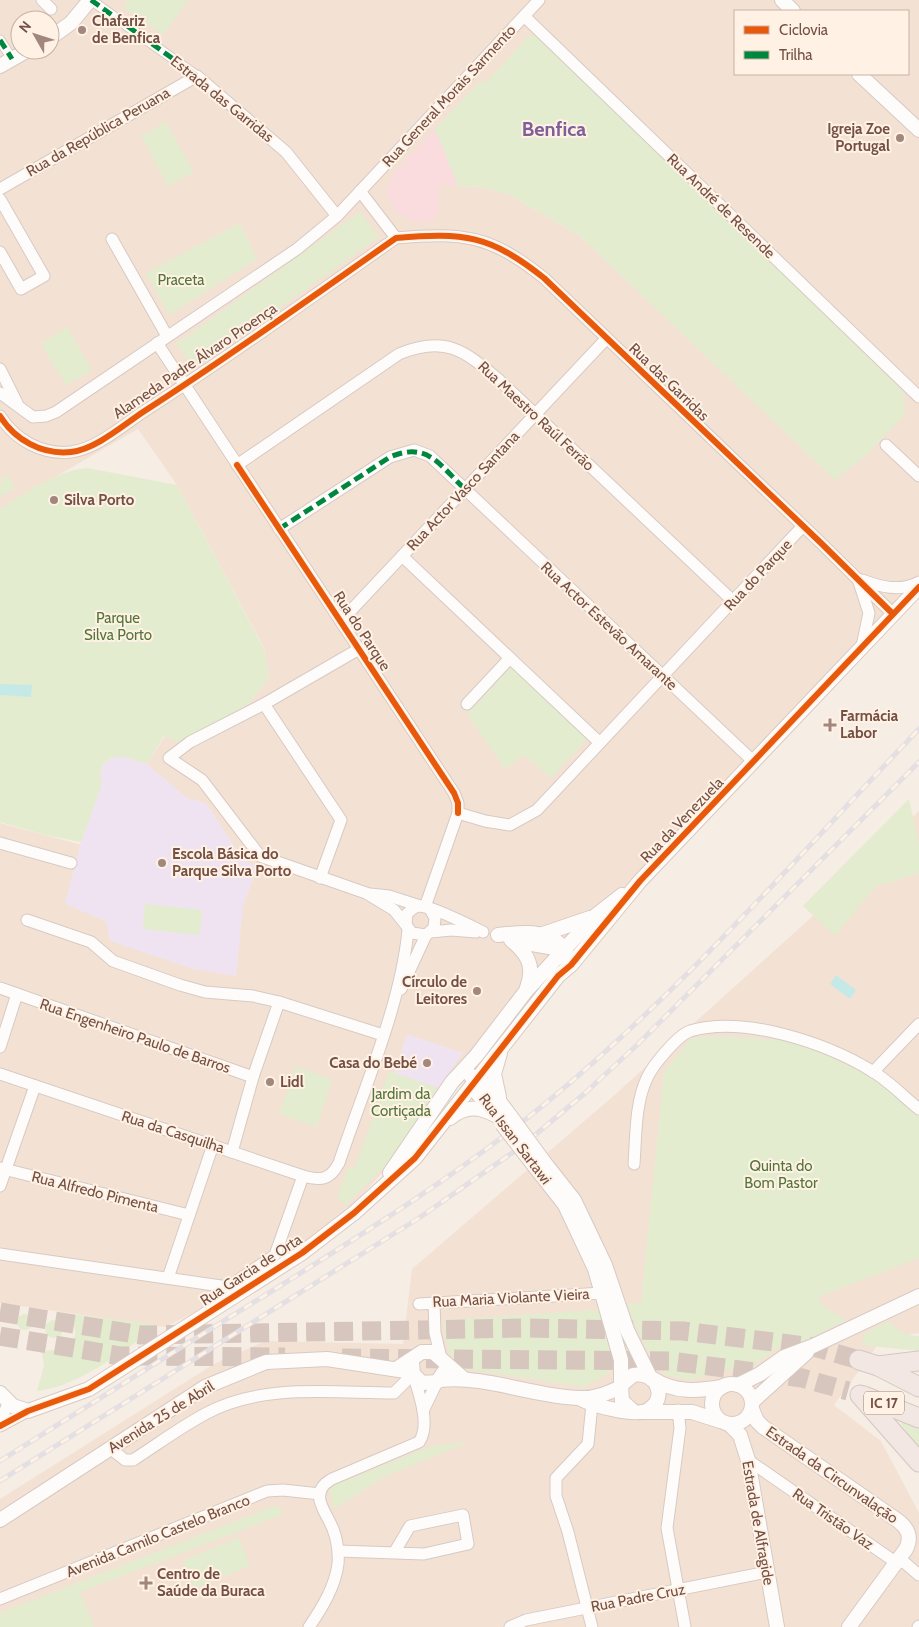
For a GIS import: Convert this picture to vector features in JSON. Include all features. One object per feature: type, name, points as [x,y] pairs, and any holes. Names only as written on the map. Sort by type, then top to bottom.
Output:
[{"type":"highway","name":"IC 17","points":[[859,1360],[878,1366],[919,1387]]},
{"type":"highway","points":[[878,1366],[919,1361]]},
{"type":"highway","name":"IC 17","points":[[919,1418],[854,1393],[919,1462]]},
{"type":"street","points":[[42,0],[51,10]]},
{"type":"street","points":[[60,31],[71,23],[90,0]]},
{"type":"street","name":"Estrada das Garridas","points":[[90,0],[196,76],[286,152],[337,216]]},
{"type":"street","name":"Rua General Morais Sarmento","points":[[360,191],[539,0]]},
{"type":"street","points":[[782,0],[792,10]]},
{"type":"street","name":"Rua André de Resende","points":[[524,16],[919,397]]},
{"type":"street","points":[[1,42],[6,63]]},
{"type":"street","points":[[860,75],[919,130]]},
{"type":"street","name":"Rua da República Peruana","points":[[0,189],[196,76]]},
{"type":"street","points":[[0,393],[33,417],[46,416],[56,412],[297,248],[337,216],[360,191],[396,238]]},
{"type":"street","points":[[0,199],[44,276],[21,289],[0,252]]},
{"type":"street","name":"Rua das Garridas","points":[[396,238],[438,234],[457,235],[492,244],[523,262],[544,278],[858,578],[892,614]]},
{"type":"street","name":"Alameda Padre Álvaro Proença","points":[[1,418],[18,436],[34,446],[70,452],[88,447],[185,386],[396,238]]},
{"type":"street","points":[[112,239],[167,336]]},
{"type":"street","name":"Rua Actor Vasco Santana","points":[[341,621],[606,339]]},
{"type":"street","name":"Rua do Parque","points":[[157,343],[454,793],[458,803],[458,813],[485,821],[510,824],[537,810],[803,526]]},
{"type":"street","name":"Rua Maestro Raúl Ferrão","points":[[237,465],[399,354],[418,346],[436,345],[452,347],[472,357],[733,601]]},
{"type":"street","points":[[0,369],[20,409]]},
{"type":"street","points":[[886,445],[919,476]]},
{"type":"street","name":"Rua Actor Estevão Amarante","points":[[280,529],[390,457],[414,450],[430,456],[754,762]]},
{"type":"street","points":[[402,556],[600,743]]},
{"type":"street","points":[[858,578],[890,588],[912,586],[919,582]]},
{"type":"street","points":[[858,578],[869,613],[862,647]]},
{"type":"street","name":"Rua da Venezuela","points":[[474,1080],[558,976],[590,943],[640,881],[892,614],[919,588]]},
{"type":"street","points":[[358,648],[264,704],[190,742],[169,758],[202,780],[260,856],[366,893],[389,896],[425,907],[483,932],[504,938],[563,950],[580,948],[590,943]]},
{"type":"street","points":[[467,704],[510,658]]},
{"type":"street","points":[[264,704],[341,820],[320,878]]},
{"type":"street","points":[[425,907],[458,813]]},
{"type":"street","points":[[0,843],[71,863]]},
{"type":"street","name":"Rua da Venezuela","points":[[464,1069],[526,991],[563,950],[595,916],[640,881]]},
{"type":"street","points":[[366,893],[394,910],[416,936],[451,930],[483,932]]},
{"type":"street","points":[[26,920],[91,942],[113,961],[180,985],[205,992],[253,996],[279,1002],[383,1035],[405,957],[407,914],[415,907],[425,907],[435,918],[434,928],[428,934],[393,1004]]},
{"type":"street","points":[[504,938],[542,934],[595,916]]},
{"type":"street","points":[[542,934],[556,940],[563,950],[558,976]]},
{"type":"street","points":[[504,938],[526,954],[531,965],[532,973],[526,991]]},
{"type":"street","name":"Rua Engenheiro Paulo de Barros","points":[[0,988],[254,1077]]},
{"type":"street","points":[[0,1046],[17,994]]},
{"type":"street","points":[[232,1152],[279,1002]]},
{"type":"street","points":[[872,1072],[919,1024]]},
{"type":"street","points":[[634,1164],[638,1114],[646,1080],[658,1060],[688,1032],[756,1029],[822,1046],[872,1072],[919,1109]]},
{"type":"street","name":"Rua da Casquilha","points":[[0,1074],[319,1180],[326,1178],[339,1163],[383,1035]]},
{"type":"street","points":[[444,1123],[463,1109],[470,1108],[502,1115],[494,1074],[500,1053],[506,1042]]},
{"type":"street","name":"Rua Issan Sartawi","points":[[464,1069],[474,1080],[478,1094],[502,1115],[540,1165],[565,1205],[595,1269],[603,1292],[621,1360],[621,1386]]},
{"type":"street","name":"Rua Garcia de Orta","points":[[379,1190],[452,1082],[464,1069]]},
{"type":"street","name":"Rua Garcia de Orta","points":[[0,1425],[28,1411],[89,1389],[302,1253],[354,1213],[415,1158],[444,1123],[474,1080]]},
{"type":"street","points":[[0,1186],[2,1169],[35,1086]]},
{"type":"street","points":[[168,1278],[213,1145]]},
{"type":"street","name":"Rua Issan Sartawi","points":[[540,1165],[574,1200],[605,1265],[626,1330],[652,1378]]},
{"type":"street","name":"Rua Alfredo Pimenta","points":[[2,1169],[189,1215]]},
{"type":"street","points":[[0,1254],[228,1287],[275,1255],[303,1176]]},
{"type":"street","name":"Rua Maria Violante Vieira","points":[[419,1304],[603,1292]]},
{"type":"street","points":[[586,1401],[621,1386],[632,1375],[642,1374],[682,1390],[700,1390],[738,1385],[760,1374],[784,1357],[813,1346],[919,1296]]},
{"type":"street","points":[[423,1411],[438,1381],[444,1374],[435,1333],[434,1303]]},
{"type":"street","points":[[111,1449],[125,1460],[133,1460],[208,1412],[249,1397],[282,1392],[394,1393],[413,1374],[419,1355],[435,1333]]},
{"type":"street","points":[[413,1374],[422,1383],[464,1379],[636,1412],[678,1410],[705,1414],[724,1422],[744,1420],[752,1405],[813,1346]]},
{"type":"street","points":[[396,1370],[419,1355],[433,1352],[464,1379]]},
{"type":"street","name":"Avenida 25 de Abril","points":[[0,1520],[205,1387],[266,1362],[327,1359],[413,1374]]},
{"type":"street","points":[[309,1627],[331,1590],[338,1563],[338,1550],[333,1528],[322,1506],[320,1492],[322,1485],[332,1479],[417,1444],[423,1436],[423,1411],[413,1374]]},
{"type":"street","points":[[636,1412],[650,1409],[657,1400],[658,1389],[652,1378]]},
{"type":"street","points":[[738,1385],[744,1388],[752,1405]]},
{"type":"street","points":[[621,1386],[622,1400],[636,1412]]},
{"type":"street","points":[[722,1386],[716,1392],[712,1407],[714,1414],[724,1422]]},
{"type":"street","points":[[4,1397],[13,1406],[28,1411]]},
{"type":"street","points":[[0,1425],[4,1397]]},
{"type":"street","points":[[586,1401],[588,1444],[556,1478],[556,1496],[568,1532],[592,1627]]},
{"type":"street","name":"Estrada da Circunvalação","points":[[752,1405],[756,1421],[763,1427],[903,1524],[909,1533],[909,1542],[898,1561]]},
{"type":"street","points":[[678,1410],[680,1428],[667,1528],[685,1627]]},
{"type":"street","name":"Estrada de Alfragide","points":[[724,1422],[740,1435],[748,1460],[777,1627]]},
{"type":"street","name":"Rua Tristão Vaz","points":[[748,1460],[892,1559],[905,1563],[919,1575]]},
{"type":"street","name":"Avenida Camilo Castelo Branco","points":[[0,1599],[267,1491],[320,1492]]},
{"type":"street","points":[[338,1550],[394,1553],[424,1554],[468,1544],[464,1515],[410,1526],[394,1553]]},
{"type":"street","points":[[849,1627],[898,1561]]},
{"type":"street","name":"Rua Padre Cruz","points":[[510,1627],[526,1620],[766,1572]]},
{"type":"shaded area","points":[[0,0],[919,0],[919,575],[481,1040],[389,1165],[348,1211],[251,1285],[165,1327],[0,1303],[0,823],[82,845],[100,773],[125,757],[147,764],[165,736],[181,742],[250,703],[269,677],[264,648],[177,485],[138,429],[0,509]],"holes":[[[539,56],[836,479],[580,236],[510,195],[486,188],[458,186]]]},
{"type":"shaded area","points":[[435,129],[458,186],[440,185],[436,221],[414,222],[395,210],[386,192],[394,173]]},
{"type":"shaded area","name":"Escola Básica do Parque Silva Porto","points":[[113,757],[125,757],[147,764],[187,798],[206,803],[242,858],[257,868],[243,906],[236,976],[193,969],[110,941],[106,921],[65,904],[81,842],[102,784],[100,773],[104,763]]},
{"type":"shaded area","points":[[919,811],[919,1333],[882,1339],[834,1405],[881,1441],[919,1513],[919,1627],[0,1627],[0,1499],[214,1364],[265,1341],[403,1344],[412,1269],[610,1099],[825,905]]},
{"type":"shaded area","name":"Casa do Bebé","points":[[407,1034],[463,1053],[438,1088],[394,1073]]},
{"type":"green space","points":[[128,0],[188,0],[163,35],[146,23],[148,20],[141,15],[138,18],[123,7]]},
{"type":"green space","points":[[530,35],[536,35],[903,391],[905,414],[865,456],[835,480],[580,236],[510,195],[486,188],[458,186],[435,129],[478,84],[486,82]]},
{"type":"green space","points":[[166,122],[194,172],[168,186],[141,136]]},
{"type":"green space","points":[[360,212],[379,237],[194,368],[176,344]]},
{"type":"green space","name":"Praceta","points":[[240,223],[257,259],[169,315],[146,273]]},
{"type":"green space","points":[[67,327],[92,370],[66,385],[41,344]]},
{"type":"green space","name":"Parque Silva Porto","points":[[87,468],[177,485],[264,649],[269,677],[250,703],[181,742],[164,736],[147,764],[125,757],[113,757],[104,763],[100,773],[102,784],[81,842],[46,835],[0,822],[0,509],[31,489],[53,478],[64,473]]},
{"type":"green space","points":[[8,475],[15,488],[0,496],[0,484],[3,482],[1,478]]},
{"type":"green space","points":[[512,666],[588,738],[551,778],[524,755],[505,769],[467,714]]},
{"type":"green space","points":[[909,799],[919,844],[919,873],[875,887],[835,936],[803,906]]},
{"type":"green space","points":[[145,904],[202,910],[200,935],[143,929]]},
{"type":"green space","name":"Quinta do Bom Pastor","points":[[715,1036],[782,1040],[808,1047],[871,1076],[919,1116],[919,1258],[818,1297],[825,1308],[847,1320],[802,1342],[778,1348],[749,1368],[725,1371],[691,1380],[668,1376],[659,1370],[640,1337],[627,1304],[641,1303],[664,1071],[692,1038]]},
{"type":"green space","points":[[296,1067],[332,1079],[317,1127],[279,1114]]},
{"type":"green space","name":"Jardim da Cortiçada","points":[[389,1071],[438,1088],[387,1164],[346,1205],[337,1197],[348,1169],[355,1167]]},
{"type":"green space","points":[[596,1310],[600,1313],[604,1327],[600,1328],[603,1339],[606,1338],[614,1370],[584,1387],[464,1369],[458,1365],[450,1354],[446,1341],[444,1320]]},
{"type":"green space","points":[[25,1314],[33,1322],[25,1330],[17,1322]]},
{"type":"green space","points":[[70,1314],[153,1324],[155,1329],[84,1375],[53,1388],[37,1391],[44,1366],[42,1352],[69,1345],[75,1337]]},
{"type":"green space","points":[[54,1320],[60,1323],[63,1329],[60,1335],[54,1338],[48,1335],[45,1329],[48,1323]]},
{"type":"green space","points":[[888,1321],[902,1332],[919,1336],[919,1351],[862,1345],[864,1334]]},
{"type":"green space","points":[[904,1418],[919,1426],[919,1451],[901,1424]]},
{"type":"green space","points":[[463,1442],[464,1444],[386,1476],[334,1509],[329,1487],[429,1447]]},
{"type":"green space","points":[[277,1505],[284,1514],[80,1592],[94,1627],[0,1627],[0,1613]]},
{"type":"green space","points":[[239,1538],[250,1566],[194,1588],[183,1560]]},
{"type":"water","points":[[0,684],[32,685],[31,697],[0,695]]},
{"type":"water","points":[[836,975],[856,990],[850,999],[830,984]]},
{"type":"tunnel","points":[[0,1312],[141,1335],[527,1328],[683,1331],[814,1347],[859,1360]]},
{"type":"tunnel","points":[[0,1336],[121,1356],[285,1357]]},
{"type":"tunnel","points":[[342,1358],[670,1361],[802,1378],[848,1391]]},
{"type":"railway","points":[[0,1461],[377,1224],[480,1154],[546,1103],[596,1060],[692,969],[784,874],[919,729]]},
{"type":"railway","points":[[0,1481],[419,1218],[522,1146],[584,1094],[638,1044],[919,762]]},
{"type":"marked path","points":[[91,0],[197,76]]},
{"type":"marked path","points":[[0,40],[10,56]]},
{"type":"marked path","points":[[279,529],[390,457],[403,453],[414,452],[432,458],[465,489]]},
{"type":"cycle path","points":[[0,416],[13,432],[30,444],[50,451],[71,452],[80,450],[108,436],[239,348],[396,238],[440,236],[475,240],[508,253],[544,278],[893,614]]},
{"type":"cycle path","points":[[237,465],[454,793],[458,803],[458,813]]},
{"type":"cycle path","points":[[0,1426],[28,1411],[89,1389],[302,1253],[354,1213],[415,1158],[558,976],[571,965],[640,881],[919,587]]},
{"type":"place","name":"Chafariz de Benfica","points":[[82,30]]},
{"type":"place","name":"Igreja Zoe Portugal","points":[[900,138]]},
{"type":"place","name":"Silva Porto","points":[[54,500]]},
{"type":"place","name":"Farmácia Labor","points":[[830,725]]},
{"type":"place","name":"Escola Básica do Parque Silva Porto","points":[[162,863]]},
{"type":"place","name":"Círculo de Leitores","points":[[477,991]]},
{"type":"place","name":"Casa do Bebé","points":[[427,1063]]},
{"type":"place","name":"Lidl","points":[[270,1082]]},
{"type":"place","name":"Centro de Saúde da Buraca","points":[[146,1583]]},
{"type":"district","name":"Benfica","points":[[554,129]]}]
